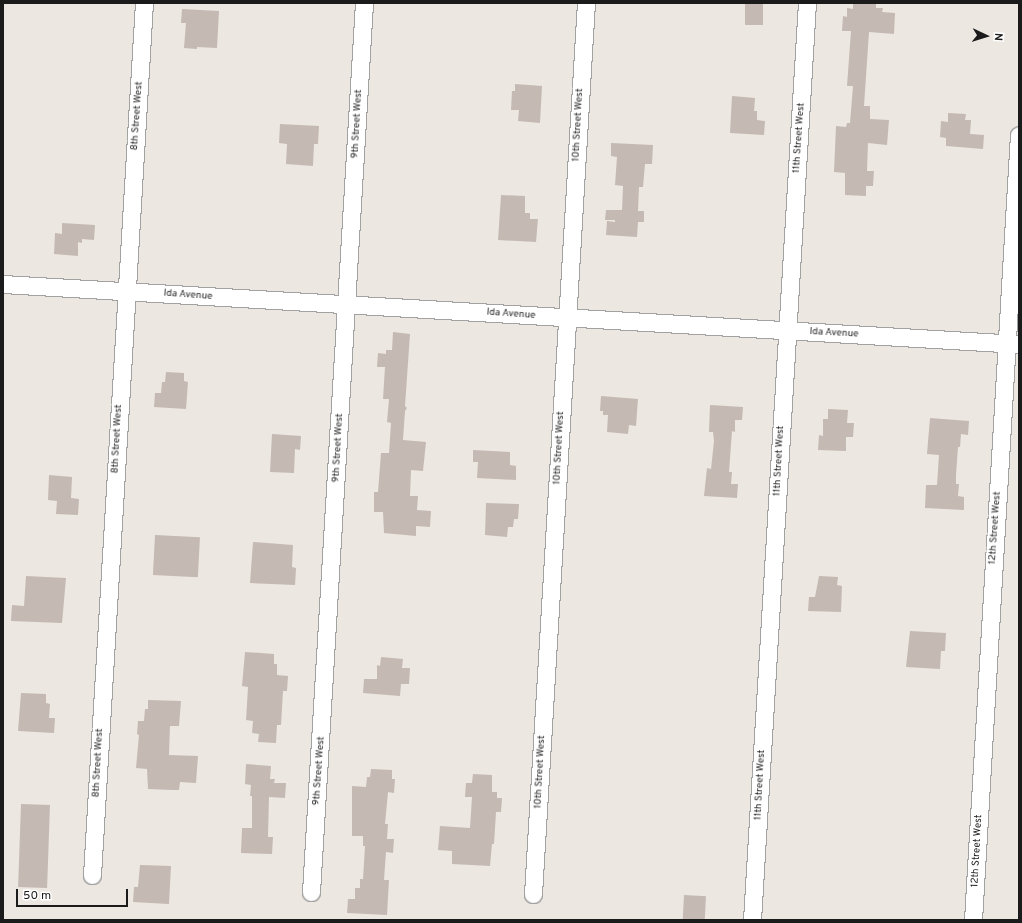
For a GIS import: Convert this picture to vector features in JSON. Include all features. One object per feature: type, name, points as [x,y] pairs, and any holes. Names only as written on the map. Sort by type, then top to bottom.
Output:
[{"type":"street","name":"8th Street West","points":[[92,876],[144,3]]},
{"type":"street","name":"9th Street West","points":[[311,892],[364,3]]},
{"type":"street","name":"10th Street West","points":[[533,894],[566,318],[586,3]]},
{"type":"street","name":"11th Street West","points":[[752,920],[807,3]]},
{"type":"street","name":"12th Street West","points":[[973,920],[1013,344],[1019,135]]},
{"type":"street","name":"Ida Avenue","points":[[3,284],[1013,344]]},
{"type":"building","points":[[745,3],[763,3],[763,25],[745,25]]},
{"type":"building","points":[[853,3],[876,3],[876,8],[883,8],[882,12],[895,13],[894,34],[869,32],[864,106],[870,106],[870,119],[889,120],[887,145],[868,143],[867,171],[874,171],[873,186],[866,186],[866,196],[845,195],[845,173],[834,172],[836,126],[846,127],[847,123],[850,123],[853,86],[847,86],[851,31],[842,31],[843,16],[847,17],[847,8],[853,9]]},
{"type":"building","points":[[182,9],[219,11],[217,48],[184,48],[186,23],[181,23]]},
{"type":"building","points":[[515,84],[542,86],[540,123],[518,121],[519,110],[511,110],[512,91],[515,91]]},
{"type":"building","points":[[732,96],[755,98],[754,111],[757,111],[757,120],[765,121],[764,135],[730,133]]},
{"type":"building","points":[[948,113],[966,114],[965,120],[971,120],[970,134],[984,135],[983,149],[946,146],[946,138],[940,137],[941,121],[948,122]]},
{"type":"building","points":[[280,124],[319,126],[318,144],[314,144],[313,166],[286,164],[287,144],[279,143]]},
{"type":"building","points":[[611,143],[653,145],[652,164],[645,164],[643,187],[639,187],[638,211],[644,211],[644,222],[638,222],[637,237],[606,235],[607,221],[615,222],[615,220],[605,220],[606,210],[622,210],[623,186],[615,185],[617,157],[611,156]]},
{"type":"building","points":[[501,195],[525,196],[525,213],[530,213],[530,219],[538,219],[536,242],[498,240]]},
{"type":"building","points":[[62,223],[95,225],[94,240],[82,239],[82,243],[78,242],[78,256],[54,254],[55,233],[62,234]]},
{"type":"building","points":[[393,332],[410,334],[405,406],[407,408],[405,411],[403,440],[426,442],[423,471],[411,470],[410,496],[418,496],[417,510],[431,511],[430,527],[416,526],[416,536],[384,533],[383,512],[374,512],[374,492],[378,492],[381,453],[389,453],[391,423],[387,422],[389,399],[383,399],[385,367],[377,367],[378,353],[386,354],[386,350],[392,350]]},
{"type":"building","points":[[166,372],[184,373],[184,381],[188,382],[186,409],[154,407],[155,393],[161,393],[162,382],[165,382]]},
{"type":"building","points":[[601,396],[638,399],[636,426],[629,425],[628,434],[607,432],[608,415],[603,415],[603,411],[600,411]]},
{"type":"building","points":[[710,405],[743,407],[742,420],[735,420],[735,432],[732,431],[729,472],[732,472],[731,484],[738,484],[737,498],[704,496],[707,468],[711,469],[714,441],[713,432],[709,432]]},
{"type":"building","points":[[828,409],[848,410],[847,423],[854,423],[853,437],[846,437],[846,451],[818,450],[819,435],[823,436],[823,419],[828,419]]},
{"type":"building","points":[[930,418],[969,421],[968,435],[961,434],[960,447],[958,447],[956,475],[956,484],[959,484],[958,496],[964,497],[964,510],[925,508],[926,485],[937,485],[939,455],[927,454]]},
{"type":"building","points":[[272,434],[301,436],[300,450],[295,449],[294,473],[270,472]]},
{"type":"building","points":[[473,450],[510,452],[510,465],[516,466],[516,480],[477,478],[478,462],[473,462]]},
{"type":"building","points":[[49,475],[72,477],[71,498],[79,499],[78,515],[56,514],[57,501],[48,500]]},
{"type":"building","points":[[486,503],[519,504],[518,519],[514,519],[513,527],[508,527],[507,537],[485,535]]},
{"type":"building","points":[[155,535],[200,537],[198,577],[153,575]]},
{"type":"building","points":[[253,542],[293,545],[292,567],[296,568],[295,585],[250,583]]},
{"type":"building","points":[[26,576],[66,578],[62,623],[11,621],[12,605],[24,606]]},
{"type":"building","points":[[819,576],[838,577],[837,585],[842,586],[841,612],[808,611],[809,597],[815,597]]},
{"type":"building","points":[[910,631],[946,633],[945,651],[941,651],[940,669],[906,667]]},
{"type":"building","points":[[245,652],[274,654],[274,664],[277,664],[277,675],[288,676],[287,691],[283,691],[281,725],[277,725],[276,743],[258,742],[259,734],[252,733],[253,721],[246,720],[248,687],[242,686]]},
{"type":"building","points":[[381,657],[403,659],[402,668],[410,668],[409,684],[401,684],[400,696],[363,693],[364,679],[377,679],[377,665],[380,666]]},
{"type":"building","points":[[21,693],[46,694],[46,703],[50,704],[49,718],[55,718],[54,733],[18,731]]},
{"type":"building","points":[[148,700],[181,701],[179,726],[170,726],[169,755],[198,756],[196,783],[180,782],[179,790],[148,789],[147,769],[136,768],[139,735],[137,734],[138,721],[144,721],[145,709],[148,709]]},
{"type":"building","points":[[246,764],[271,766],[270,779],[275,779],[274,783],[286,783],[285,798],[269,797],[268,837],[273,837],[272,854],[241,853],[242,828],[252,828],[252,796],[250,796],[251,785],[245,784]]},
{"type":"building","points":[[371,769],[392,770],[392,779],[395,779],[394,793],[388,792],[385,824],[388,824],[387,839],[394,839],[393,853],[386,852],[384,880],[389,880],[387,915],[347,913],[348,899],[355,899],[355,888],[360,888],[360,879],[363,879],[365,846],[363,846],[363,836],[352,836],[352,786],[366,787],[367,777],[370,777]]},
{"type":"building","points":[[473,774],[492,775],[492,792],[497,792],[497,798],[502,798],[501,812],[496,812],[494,844],[492,844],[490,866],[452,864],[452,851],[438,850],[440,826],[470,828],[472,797],[465,797],[466,783],[472,783]]},
{"type":"building","points":[[21,804],[50,805],[47,888],[18,887]]},
{"type":"building","points":[[140,865],[171,866],[169,904],[133,902],[134,887],[138,887]]},
{"type":"building","points":[[684,895],[706,896],[705,920],[683,920]]}]
